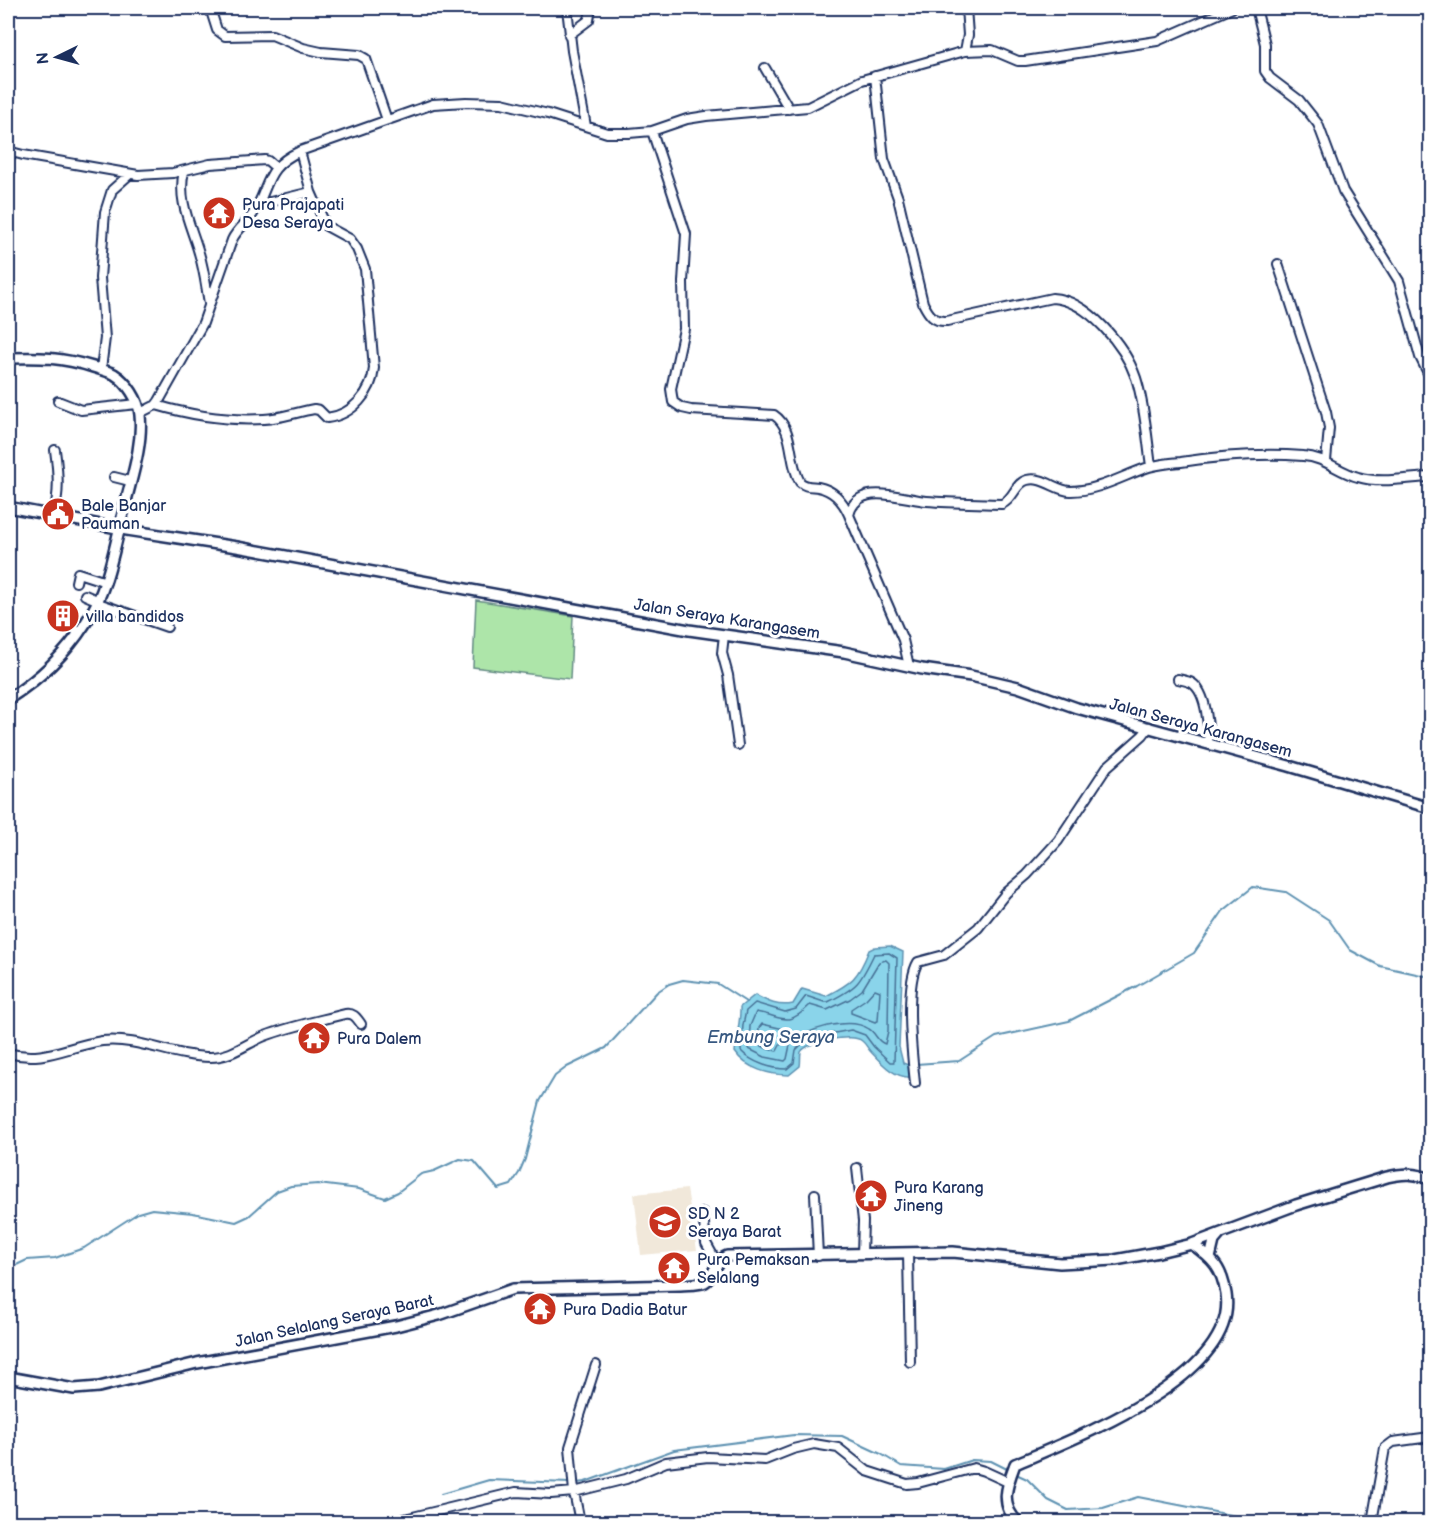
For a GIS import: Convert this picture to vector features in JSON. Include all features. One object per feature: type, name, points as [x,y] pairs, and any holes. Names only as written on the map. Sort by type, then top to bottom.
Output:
[{"type":"street","points":[[210,8],[217,30],[225,36],[272,35],[311,50],[363,56],[387,120]]},
{"type":"street","points":[[567,8],[569,35],[586,126]]},
{"type":"street","points":[[569,35],[589,20],[591,8]]},
{"type":"street","points":[[965,51],[968,35],[966,8]]},
{"type":"street","points":[[156,405],[197,334],[236,232],[248,221],[258,205],[275,167],[287,157],[300,151],[440,103],[498,102],[548,114],[607,133],[652,131],[687,119],[808,106],[856,82],[965,51],[992,50],[1018,61],[1025,61],[1149,43],[1170,37],[1232,8]]},
{"type":"street","points":[[1256,8],[1265,44],[1265,71],[1270,78],[1299,100],[1318,124],[1343,191],[1399,281],[1420,357],[1431,377]]},
{"type":"street","points":[[765,68],[789,109]]},
{"type":"street","points":[[875,76],[884,159],[898,198],[923,303],[928,313],[935,320],[947,321],[1052,298],[1073,302],[1082,307],[1108,333],[1135,375],[1151,466]]},
{"type":"street","points":[[652,131],[686,234],[683,282],[684,329],[671,389],[674,402],[682,408],[692,410],[774,414],[779,418],[787,433],[800,482],[804,486],[821,488],[842,501],[900,633],[909,666]]},
{"type":"street","points":[[8,151],[130,174],[150,175],[184,171],[210,164],[265,160],[275,167]]},
{"type":"street","points":[[57,401],[81,410],[139,408],[156,405],[201,415],[254,419],[287,416],[315,409],[327,418],[351,410],[360,400],[374,374],[365,270],[357,249],[350,239],[326,226],[311,192],[300,151]]},
{"type":"street","points":[[184,171],[182,179],[184,207],[198,251],[209,304]]},
{"type":"street","points":[[100,369],[104,358],[105,338],[100,278],[105,212],[112,190],[130,174]]},
{"type":"street","points":[[258,205],[311,192]]},
{"type":"street","points":[[1278,264],[1326,412],[1329,428],[1326,461]]},
{"type":"street","points":[[8,358],[63,358],[114,374],[133,395],[139,408],[140,437],[120,528],[106,582],[98,602],[75,630],[64,653],[32,683],[8,699]]},
{"type":"street","points":[[54,515],[57,494],[55,450]]},
{"type":"street","points":[[849,515],[855,502],[873,495],[890,494],[926,501],[1002,504],[1012,497],[1021,483],[1029,479],[1044,481],[1070,491],[1106,483],[1151,466],[1211,457],[1300,455],[1319,458],[1348,474],[1364,479],[1431,477]]},
{"type":"street","points":[[114,477],[130,481]]},
{"type":"street","name":"Jalan Seraya Karangasem","points":[[8,507],[724,635],[844,652],[993,681],[1077,708],[1431,808]]},
{"type":"street","points":[[75,582],[78,573],[106,582]]},
{"type":"street","points":[[85,595],[167,627]]},
{"type":"street","points":[[724,635],[722,653],[728,675],[738,745]]},
{"type":"street","points":[[1178,678],[1194,685],[1201,697],[1208,724],[1208,744]]},
{"type":"street","points":[[915,1083],[911,990],[914,969],[918,962],[944,955],[978,928],[1006,893],[1027,875],[1059,841],[1107,766],[1149,727]]},
{"type":"street","points":[[8,1053],[26,1057],[47,1056],[100,1041],[122,1041],[210,1057],[235,1052],[275,1032],[345,1014],[356,1017],[361,1024]]},
{"type":"street","points":[[857,1168],[863,1221],[862,1254]]},
{"type":"street","points":[[703,1212],[706,1243],[717,1263],[727,1256],[952,1252],[1045,1262],[1078,1263],[1159,1252],[1192,1244],[1296,1205],[1387,1177],[1414,1174],[1431,1179]]},
{"type":"street","points":[[815,1194],[818,1256]]},
{"type":"street","points":[[1210,1258],[1214,1241],[1220,1234]]},
{"type":"street","points":[[1018,1522],[1011,1515],[1005,1496],[1015,1464],[1114,1421],[1179,1379],[1214,1345],[1223,1329],[1227,1310],[1226,1292],[1221,1271],[1210,1258],[1192,1244]]},
{"type":"street","points":[[908,1253],[910,1362]]},
{"type":"street","name":"Jalan Selalang Seraya Barat","points":[[8,1377],[74,1389],[99,1387],[197,1363],[396,1326],[439,1315],[520,1288],[697,1284],[707,1280],[717,1263]]},
{"type":"street","points":[[580,1522],[574,1492],[570,1447],[596,1365]]},
{"type":"street","points":[[1373,1519],[1385,1448],[1393,1443],[1431,1437]]},
{"type":"street","points":[[392,1522],[516,1492],[551,1494],[574,1492],[626,1479],[666,1462],[708,1457],[765,1460],[814,1444],[837,1448],[867,1471],[907,1484],[974,1468],[1009,1480]]},
{"type":"shaded area","name":"SD N 2 Seraya Barat","points":[[687,1189],[697,1250],[641,1255],[634,1194]]},
{"type":"green space","points":[[476,600],[573,616],[570,679],[473,667]]},
{"type":"water","name":"Embung Seraya","points":[[890,946],[903,952],[899,1047],[903,1063],[913,1067],[913,1077],[901,1076],[890,1070],[863,1042],[850,1038],[831,1039],[805,1048],[801,1052],[800,1066],[789,1075],[759,1070],[745,1063],[735,1052],[740,1007],[755,995],[769,1002],[783,1005],[793,1004],[802,989],[826,996],[853,979],[869,950],[875,947]]},
{"type":"waterway","points":[[916,1064],[959,1061],[996,1037],[1069,1021],[1137,986],[1194,953],[1223,911],[1253,887],[1286,892],[1329,920],[1350,950],[1380,966],[1430,977]]},
{"type":"waterway","points":[[8,1269],[27,1260],[55,1258],[84,1248],[138,1213],[152,1209],[193,1213],[236,1222],[249,1216],[277,1191],[291,1186],[318,1184],[359,1189],[385,1198],[398,1192],[421,1174],[434,1171],[460,1159],[474,1161],[498,1189],[511,1185],[525,1159],[540,1101],[555,1076],[567,1067],[606,1048],[657,992],[669,984],[683,980],[718,984],[746,1002]]},
{"type":"waterway","points":[[576,1483],[585,1482],[674,1450],[794,1435],[842,1436],[901,1466],[944,1469],[972,1460],[991,1461],[1011,1471]]},
{"type":"waterway","points":[[1016,1474],[1027,1479],[1048,1500],[1068,1510],[1103,1508],[1138,1497],[1266,1522]]},
{"type":"waterway","points":[[441,1494],[489,1480],[570,1483]]},
{"type":"place","name":"Pura Prajapati Desa Seraya","points":[[219,213]]},
{"type":"place","name":"Bale Banjar Pauman","points":[[58,514]]},
{"type":"place","name":"villa bandidos","points":[[63,616]]},
{"type":"place","name":"Pura Dalem","points":[[314,1038]]},
{"type":"place","name":"Pura Karang Jineng","points":[[871,1196]]},
{"type":"place","name":"SD N 2 Seraya Barat","points":[[665,1222]]},
{"type":"place","name":"Pura Pemaksan Selalang","points":[[674,1268]]},
{"type":"place","name":"Pura Dadia Batur","points":[[540,1309]]}]
